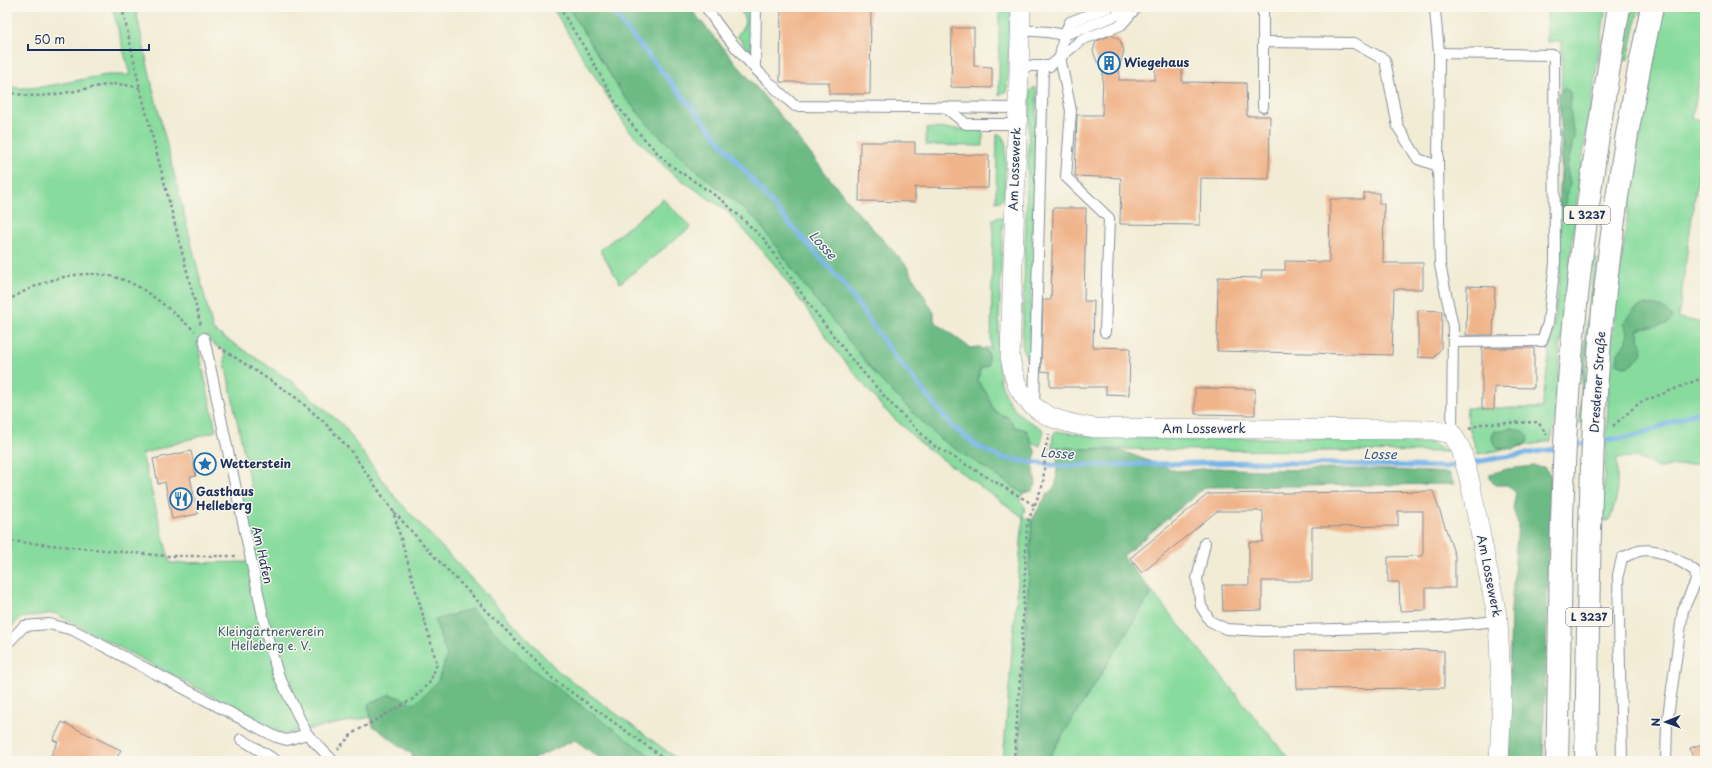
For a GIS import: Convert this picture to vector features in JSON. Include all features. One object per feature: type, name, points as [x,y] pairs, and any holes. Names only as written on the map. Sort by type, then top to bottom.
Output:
[{"type":"main road","name":"L 3237","points":[[1557,761],[1564,475],[1558,432],[1572,346],[1595,155],[1619,7]]},
{"type":"main road","name":"Dresdener Straße","points":[[1586,761],[1592,473],[1602,426],[1609,258],[1623,164],[1652,7]]},
{"type":"street","name":"Am Lossewerk","points":[[1020,7],[1010,357],[1018,387],[1034,406],[1052,419],[1094,428],[1433,430],[1456,441],[1470,482],[1498,621],[1502,701],[1498,761]]},
{"type":"lane","points":[[706,7],[755,67],[796,106],[945,108],[1017,116]]},
{"type":"lane","points":[[755,67],[756,7]]},
{"type":"lane","points":[[1105,332],[1109,218],[1066,178],[1071,112],[1060,57],[1064,35],[1070,22],[1109,7]]},
{"type":"lane","points":[[1020,30],[1064,35],[1133,7]]},
{"type":"lane","points":[[1018,66],[1050,66],[1081,40],[1121,25],[1133,7]]},
{"type":"lane","points":[[1263,7],[1264,107]]},
{"type":"lane","points":[[1435,10],[1439,53],[1438,166],[1440,265],[1453,327],[1456,441]]},
{"type":"lane","points":[[1263,42],[1354,43],[1385,60],[1398,127],[1418,159],[1438,166]]},
{"type":"lane","points":[[1439,53],[1554,55],[1555,263],[1548,323],[1542,341],[1453,342]]},
{"type":"lane","points":[[1034,406],[1043,67]]},
{"type":"lane","points":[[945,108],[966,124],[1017,116]]},
{"type":"lane","name":"Am Hafen","points":[[204,338],[249,557],[268,640],[278,674],[307,734],[333,761]]},
{"type":"lane","points":[[1205,543],[1197,579],[1201,606],[1210,621],[1226,629],[1263,631],[1443,626],[1498,621]]},
{"type":"lane","points":[[1622,761],[1618,575],[1622,558],[1640,550],[1664,553],[1682,562],[1695,571],[1696,581],[1683,610],[1667,724],[1666,761]]},
{"type":"lane","points":[[7,644],[24,626],[49,624],[73,630],[276,738],[287,740],[307,734]]},
{"type":"lane","points":[[241,739],[277,761]]},
{"type":"path","points":[[122,7],[140,88],[204,338]]},
{"type":"path","points":[[559,7],[589,55],[617,106],[637,131],[667,163],[722,200],[764,239],[809,304],[848,354],[894,407],[932,445],[1034,505]]},
{"type":"path","points":[[7,91],[14,94],[37,96],[117,84],[140,88]]},
{"type":"path","points":[[7,301],[24,291],[79,273],[109,275],[129,282],[151,295],[204,338],[294,396],[324,422],[351,451],[393,511],[433,555],[553,679],[668,761]]},
{"type":"path","points":[[1602,426],[1639,403],[1705,377]]},
{"type":"path","points":[[1456,441],[1481,424],[1538,422],[1558,432]]},
{"type":"path","points":[[1014,761],[1021,664],[1027,524],[1043,484],[1046,446]]},
{"type":"path","points":[[336,750],[353,733],[413,699],[430,682],[437,664],[393,511]]},
{"type":"path","points":[[7,538],[9,541],[166,556],[249,557]]},
{"type":"green space","name":"Kleingärtnerverein Helleberg e. V.","points":[[112,7],[134,7],[136,11],[153,89],[213,330],[294,383],[343,425],[394,496],[557,670],[680,761],[657,761],[590,713],[533,670],[472,609],[435,620],[447,656],[438,681],[415,704],[368,704],[371,717],[284,734],[54,613],[20,618],[7,632],[7,85],[15,88],[41,87],[98,76],[130,75]],"holes":[[[204,338],[224,351],[225,363],[252,492],[240,494],[252,562],[170,563],[142,454],[216,431],[197,342]]]},
{"type":"green space","points":[[552,7],[568,7],[623,95],[652,129],[701,174],[756,219],[804,285],[883,383],[939,438],[1023,493],[1020,500],[1025,507],[1023,517],[924,446],[884,409],[838,353],[774,264],[727,211],[670,172],[627,128]]},
{"type":"green space","points":[[568,7],[689,7],[782,118],[850,204],[906,265],[934,313],[934,321],[970,348],[980,347],[988,352],[988,365],[980,369],[978,381],[987,394],[994,411],[1009,418],[1015,427],[1026,430],[1036,453],[1033,464],[1036,485],[1032,491],[1023,493],[939,438],[883,383],[804,285],[756,219],[701,174],[652,129],[623,95]]},
{"type":"green space","points":[[745,7],[753,7],[751,53],[737,36],[745,22],[741,11]]},
{"type":"green space","points":[[999,7],[1011,7],[1007,91],[999,95]]},
{"type":"green space","points":[[1547,7],[1606,7],[1579,181],[1560,352],[1554,427],[1551,441],[1478,454],[1469,428],[1466,408],[1542,408],[1560,274],[1562,42],[1547,42]]},
{"type":"green space","points":[[1632,7],[1639,7],[1628,60],[1623,61]]},
{"type":"green space","points":[[1663,7],[1705,7],[1705,54],[1692,118],[1705,121],[1705,124],[1678,318],[1705,323],[1705,463],[1658,468],[1636,457],[1617,458],[1617,496],[1610,520],[1602,522],[1611,343],[1634,166]]},
{"type":"green space","points":[[1034,87],[1037,91],[1029,367],[1022,345],[1030,91]]},
{"type":"green space","points":[[1565,88],[1570,92],[1570,109],[1574,137],[1567,168],[1570,184],[1564,207],[1559,207],[1559,187],[1563,169],[1560,156],[1564,146],[1559,134],[1561,129],[1561,119],[1558,93]]},
{"type":"green space","points":[[926,128],[983,130],[983,146],[926,145]]},
{"type":"green space","points":[[997,134],[1001,134],[1006,144],[1004,197],[1000,201],[996,202]]},
{"type":"green space","points":[[663,199],[691,227],[620,283],[600,250]]},
{"type":"green space","points":[[999,217],[1003,219],[998,350],[1000,380],[1006,397],[1015,410],[1025,419],[1044,430],[1040,446],[1031,442],[1026,430],[1015,427],[1009,418],[994,411],[987,394],[978,381],[980,369],[988,352],[984,348],[991,348],[993,219]]},
{"type":"green space","points":[[1594,259],[1598,259],[1587,352],[1582,423],[1579,424],[1584,351]]},
{"type":"green space","points":[[1645,304],[1664,309],[1672,318],[1667,324],[1637,330],[1643,352],[1634,363],[1626,367],[1617,363],[1618,353],[1627,342],[1628,332],[1624,324],[1633,312]]},
{"type":"green space","points":[[1512,428],[1523,431],[1528,436],[1527,443],[1514,449],[1497,448],[1492,440],[1492,436],[1495,431]]},
{"type":"green space","points":[[1056,431],[1106,438],[1370,438],[1373,442],[1431,443],[1448,452],[1090,449],[1052,447],[1053,435]]},
{"type":"green space","points":[[1058,447],[1122,451],[1176,471],[1216,468],[1257,470],[1369,469],[1449,473],[1454,484],[1205,487],[1123,556],[1152,592],[1051,754],[1049,761],[1018,761],[1032,520],[1046,496],[1056,485]]},
{"type":"green space","points":[[1534,466],[1544,467],[1551,476],[1543,761],[1507,761],[1511,609],[1518,524],[1513,508],[1516,493],[1507,485],[1495,485],[1490,479],[1490,474],[1507,469]]},
{"type":"green space","points":[[1023,517],[1032,520],[1018,761],[1003,761]]},
{"type":"green space","points":[[1152,592],[1291,761],[1049,761],[1051,754]]},
{"type":"green space","points":[[472,609],[533,670],[657,761],[604,761],[575,740],[528,761],[410,761],[413,755],[373,726],[368,704],[390,694],[415,704],[438,681],[447,656],[435,620]]},
{"type":"building","points":[[781,7],[871,7],[870,94],[829,94],[829,82],[780,82]]},
{"type":"building","points":[[952,28],[974,28],[974,66],[992,67],[992,88],[951,87]]},
{"type":"building","points":[[1112,35],[1120,40],[1124,51],[1120,64],[1119,80],[1155,80],[1155,65],[1182,66],[1182,82],[1246,83],[1247,116],[1270,116],[1269,179],[1201,178],[1200,225],[1120,224],[1121,178],[1075,176],[1077,115],[1102,115],[1103,65],[1097,62],[1093,51],[1096,41]]},
{"type":"building","points":[[860,142],[915,142],[915,154],[989,155],[988,188],[915,187],[915,202],[859,201]]},
{"type":"building","points":[[1364,193],[1379,193],[1379,204],[1384,204],[1383,263],[1423,263],[1423,289],[1394,289],[1392,355],[1217,351],[1218,277],[1261,278],[1262,270],[1285,270],[1285,261],[1329,262],[1330,199],[1364,199]]},
{"type":"building","points":[[1053,208],[1086,208],[1084,301],[1094,301],[1093,347],[1130,348],[1129,395],[1106,394],[1106,387],[1050,387],[1050,372],[1041,371],[1043,300],[1051,300]]},
{"type":"building","points":[[1467,286],[1495,287],[1493,335],[1466,335]]},
{"type":"building","points":[[1418,310],[1442,311],[1441,348],[1434,358],[1418,357]]},
{"type":"building","points":[[1482,348],[1534,348],[1534,388],[1495,387],[1494,409],[1482,409]]},
{"type":"building","points":[[1195,388],[1255,389],[1255,415],[1195,414]]},
{"type":"building","name":"Gasthaus Helleberg","points":[[191,451],[196,476],[190,477],[198,514],[172,519],[165,482],[158,484],[153,459]]},
{"type":"building","points":[[1433,491],[1455,556],[1455,588],[1426,588],[1426,610],[1400,611],[1399,582],[1388,582],[1388,557],[1423,556],[1423,511],[1398,511],[1398,526],[1312,527],[1312,581],[1262,581],[1262,610],[1223,611],[1222,585],[1249,585],[1249,542],[1263,542],[1263,511],[1217,511],[1142,573],[1130,558],[1208,494]]},
{"type":"building","points":[[1400,649],[1444,651],[1444,688],[1297,689],[1296,650]]},
{"type":"building","points":[[62,722],[121,750],[115,761],[48,761],[58,742],[53,740]]},
{"type":"building","points":[[1705,743],[1705,761],[1694,761],[1690,748]]},
{"type":"waterway","name":"Losse","points":[[608,7],[786,220],[842,282],[893,354],[951,425],[977,446],[1001,458],[1061,466],[1255,462],[1446,467],[1461,464]]},
{"type":"waterway","name":"Losse","points":[[1599,441],[1636,436],[1705,409]]},
{"type":"waterway","name":"Losse","points":[[1570,446],[1587,443]]},
{"type":"waterway","name":"Losse","points":[[1469,463],[1560,448]]},
{"type":"place","name":"Wiegehaus","points":[[1109,63]]},
{"type":"place","name":"Wetterstein","points":[[205,464]]},
{"type":"place","name":"Gasthaus Helleberg","points":[[181,499]]}]
